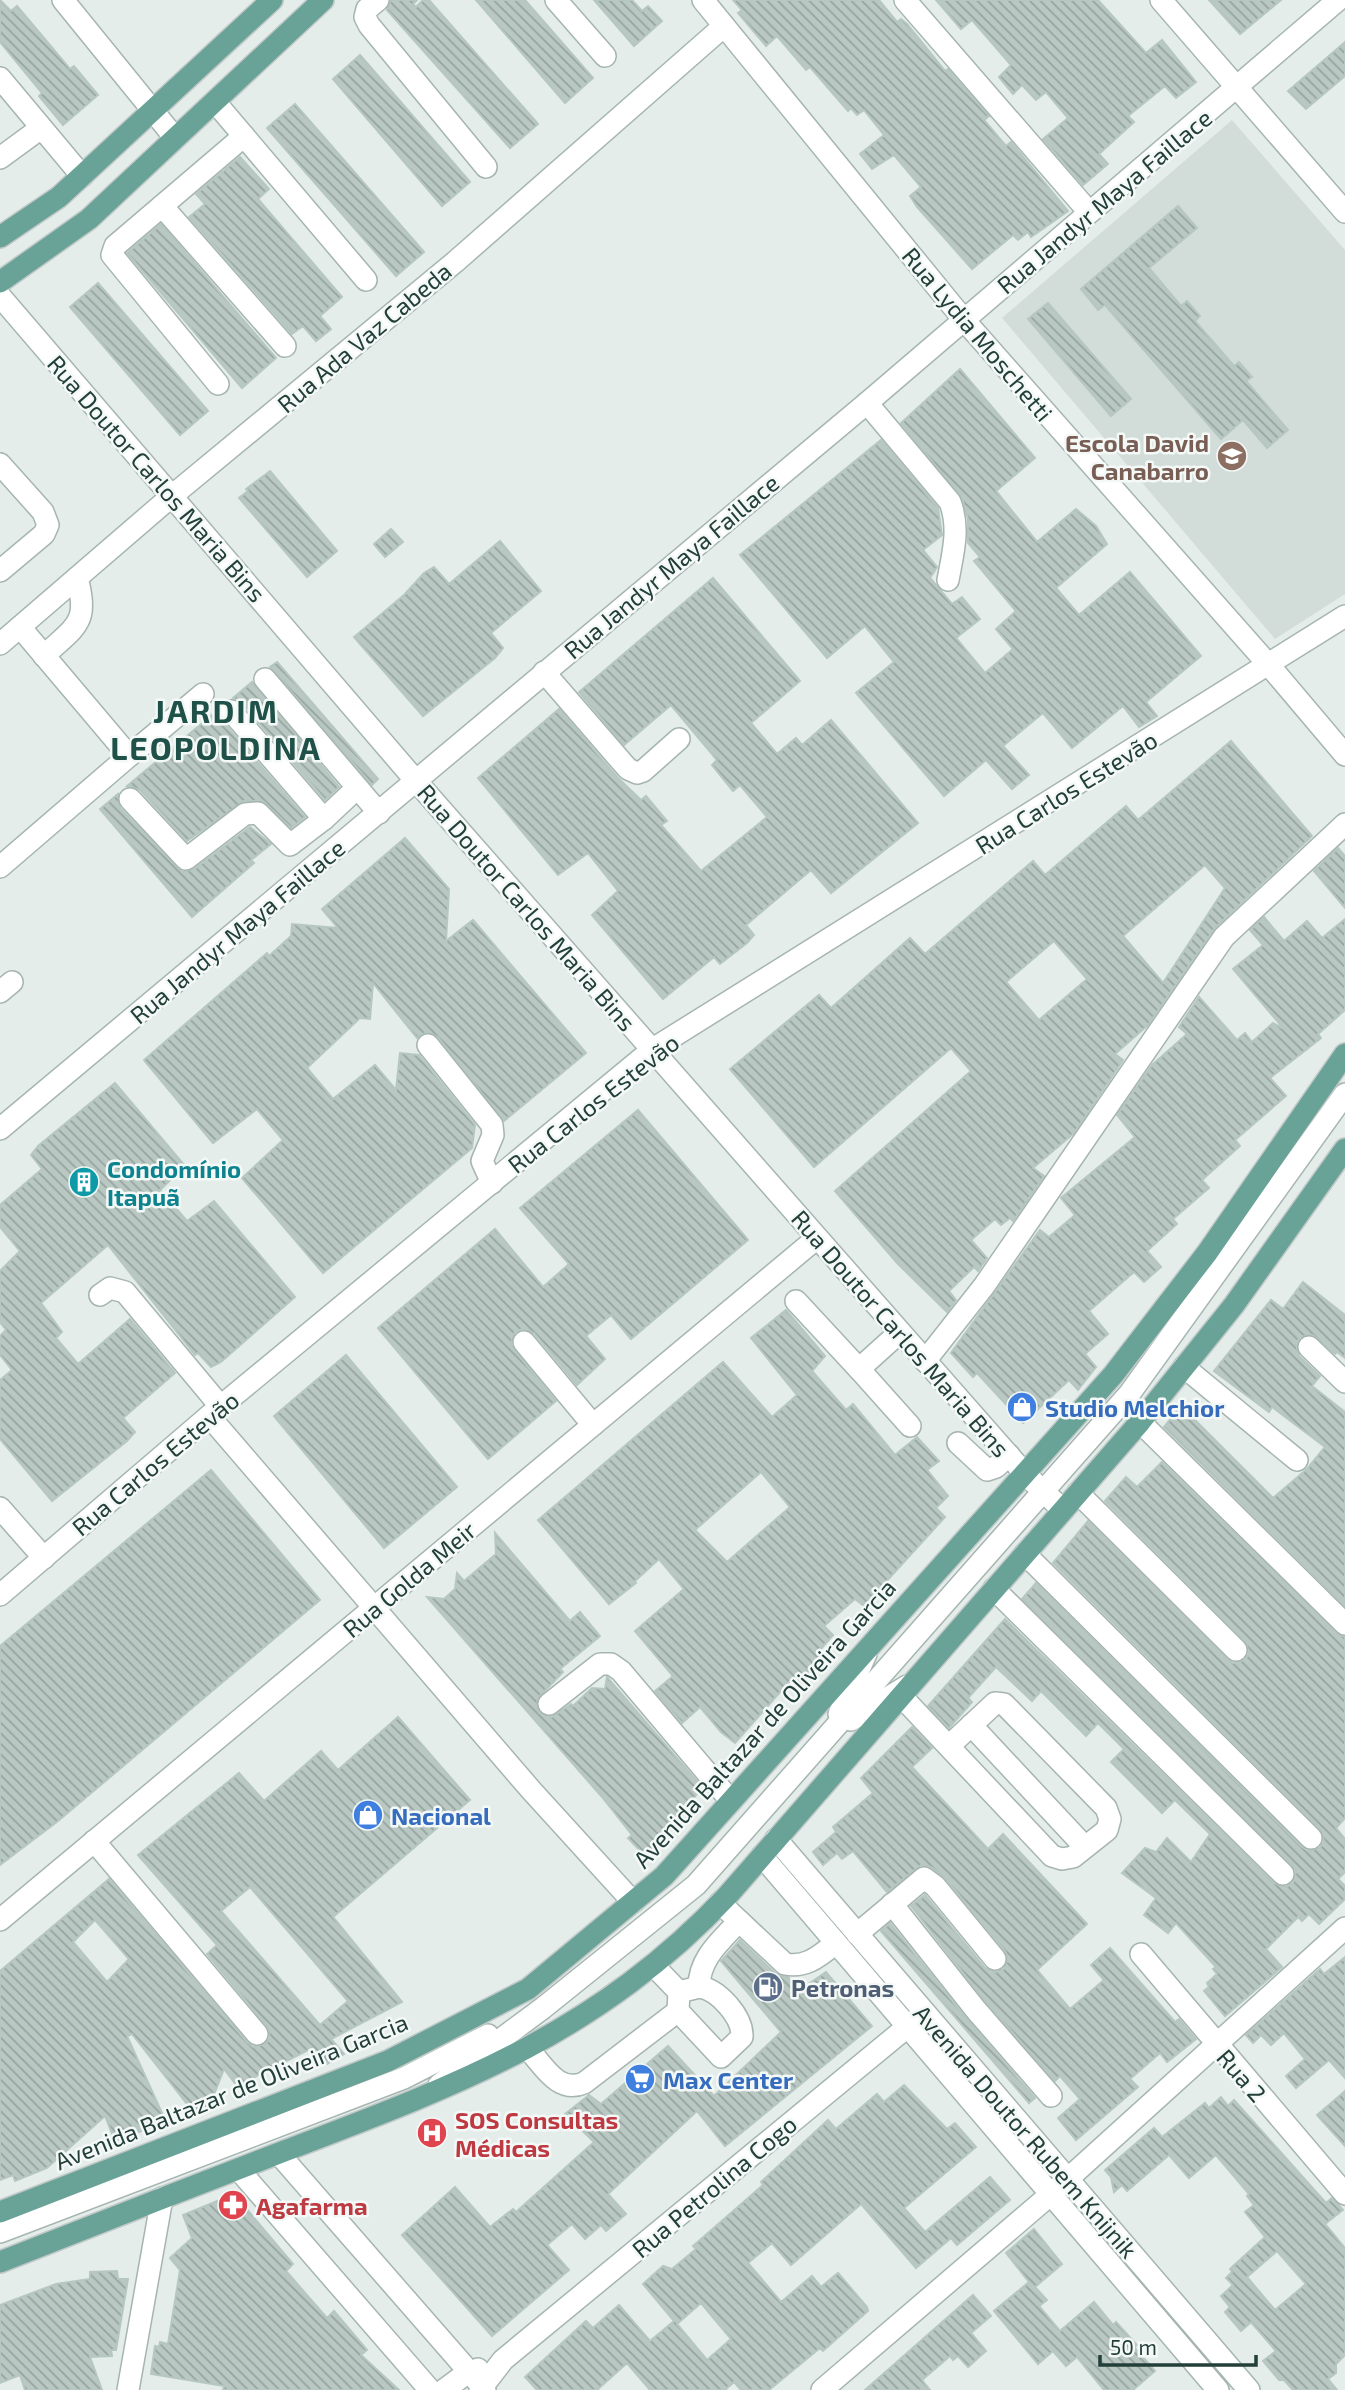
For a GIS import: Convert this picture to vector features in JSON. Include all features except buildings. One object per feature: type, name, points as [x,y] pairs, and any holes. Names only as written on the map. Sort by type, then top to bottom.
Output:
[{"type":"main road","points":[[0,237],[59,197],[272,0]]},
{"type":"main road","points":[[0,282],[89,219],[323,0]]},
{"type":"main road","name":"Avenida Baltazar de Oliveira Garcia","points":[[0,2212],[388,2061],[528,1989],[664,1877],[1113,1375],[1207,1253],[1345,1054]]},
{"type":"main road","points":[[0,2262],[417,2101],[528,2049],[607,2001],[654,1966],[720,1903],[1140,1422],[1234,1305],[1345,1149]]},
{"type":"street","points":[[63,0],[175,138]]},
{"type":"street","points":[[378,0],[368,9],[365,17],[369,25],[486,167]]},
{"type":"street","points":[[556,0],[605,56]]},
{"type":"street","name":"Rua Lydia Moschetti","points":[[702,0],[964,320],[1345,755]]},
{"type":"street","points":[[905,0],[1089,212]]},
{"type":"street","points":[[1161,0],[1345,212]]},
{"type":"street","name":"Rua Jandyr Maya Faillace","points":[[0,1129],[867,402],[1338,0]]},
{"type":"street","name":"Rua Ada Vaz Cabeda","points":[[0,644],[173,495],[455,262],[724,26]]},
{"type":"street","points":[[0,78],[82,176]]},
{"type":"street","points":[[215,102],[366,280]]},
{"type":"street","points":[[0,158],[41,128]]},
{"type":"street","points":[[218,384],[112,255],[115,246],[244,136]]},
{"type":"street","points":[[162,206],[285,346]]},
{"type":"street","name":"Rua Doutor Carlos Maria Bins","points":[[0,296],[416,781],[1026,1475],[1063,1510]]},
{"type":"street","points":[[867,402],[950,502],[956,517],[956,541],[948,580]]},
{"type":"street","points":[[0,464],[43,512],[48,525],[44,534],[0,571]]},
{"type":"street","points":[[44,656],[82,617],[84,602],[77,578]]},
{"type":"street","name":"Rua Carlos Estevão","points":[[0,1595],[215,1411],[653,1049],[1345,616]]},
{"type":"street","points":[[20,627],[129,756]]},
{"type":"street","points":[[544,672],[628,769],[636,773],[643,771],[679,739]]},
{"type":"street","points":[[265,679],[379,813]]},
{"type":"street","points":[[0,867],[203,694]]},
{"type":"street","points":[[231,710],[324,819]]},
{"type":"street","points":[[130,799],[186,859],[245,814],[258,813],[290,845],[358,788]]},
{"type":"street","points":[[925,1361],[984,1286],[1224,937],[1345,824]]},
{"type":"street","points":[[428,1045],[492,1125],[493,1135],[482,1161],[492,1183]]},
{"type":"street","points":[[417,2101],[543,2008],[696,1885],[1129,1393],[1345,1094]]},
{"type":"street","name":"Rua Golda Meir","points":[[0,1920],[817,1238]]},
{"type":"street","points":[[100,1295],[110,1288],[125,1292],[215,1411],[374,1608],[633,1902]]},
{"type":"street","points":[[796,1301],[911,1426]]},
{"type":"street","points":[[859,1369],[900,1332]]},
{"type":"street","points":[[524,1342],[593,1425]]},
{"type":"street","points":[[1309,1348],[1345,1382]]},
{"type":"street","points":[[1184,1367],[1297,1460]]},
{"type":"street","points":[[1140,1422],[1345,1624]]},
{"type":"street","points":[[958,1443],[979,1466],[987,1470],[996,1467],[1009,1455]]},
{"type":"street","points":[[1078,1493],[1236,1650]]},
{"type":"street","points":[[0,1508],[44,1558]]},
{"type":"street","points":[[1025,1554],[1311,1838]]},
{"type":"street","points":[[994,1589],[1283,1874]]},
{"type":"street","points":[[831,1732],[869,1646]]},
{"type":"street","points":[[549,1704],[600,1664],[611,1664],[621,1671],[732,1801]]},
{"type":"street","points":[[831,1732],[907,1689],[949,1746],[1052,1856],[1062,1859],[1073,1857],[1107,1830],[1110,1819],[1106,1808],[1003,1704],[995,1703],[949,1746]]},
{"type":"street","points":[[971,1725],[1085,1847]]},
{"type":"street","points":[[94,1841],[257,2034]]},
{"type":"street","name":"Avenida Doutor Rubem Knijnik","points":[[769,1847],[857,1934],[1249,2390]]},
{"type":"street","name":"Avenida Doutor Rubem Knijnik","points":[[769,1847],[836,1943],[1219,2390]]},
{"type":"street","points":[[857,1934],[919,1880],[929,1880],[995,1959]]},
{"type":"street","points":[[720,1903],[785,1964],[798,1966],[813,1961],[836,1943]]},
{"type":"street","points":[[892,1904],[976,2010],[1051,2096]]},
{"type":"street","points":[[528,2049],[562,2085],[572,2088],[584,2083],[685,1997],[705,1958],[739,1921]]},
{"type":"street","points":[[822,2390],[1050,2195],[1216,2045],[1342,1937]]},
{"type":"street","name":"Rua 2","points":[[1140,1954],[1345,2194]]},
{"type":"street","points":[[654,1966],[685,1997]]},
{"type":"street","points":[[388,2061],[543,2008]]},
{"type":"street","points":[[0,2232],[404,2078],[543,2008]]},
{"type":"street","name":"Rua Petrolina Cogo","points":[[482,2389],[503,2360],[924,2012]]},
{"type":"street","points":[[279,2154],[482,2389]]},
{"type":"street","points":[[239,2170],[430,2390]]},
{"type":"street","points":[[128,2390],[162,2198]]},
{"type":"street","name":"Rua Petrolina Cogo","points":[[444,2390],[467,2373],[503,2360]]},
{"type":"shaded area","name":"Escola David Canabarro","points":[[1232,120],[1345,250],[1345,594],[1275,639],[1002,318]]},
{"type":"place","name":"Escola David Canabarro","points":[[1232,456]]},
{"type":"place","name":"Condomínio Itapuã","points":[[84,1182]]},
{"type":"place","name":"Studio Melchior","points":[[1022,1407]]},
{"type":"place","name":"Nacional","points":[[368,1815]]},
{"type":"place","name":"Petronas","points":[[768,1987]]},
{"type":"place","name":"Max Center","points":[[640,2079]]},
{"type":"place","name":"SOS Consultas Médicas","points":[[432,2133]]},
{"type":"place","name":"Agafarma","points":[[233,2205]]},
{"type":"district","name":"JARDIM LEOPOLDINA","points":[[216,728]]}]
